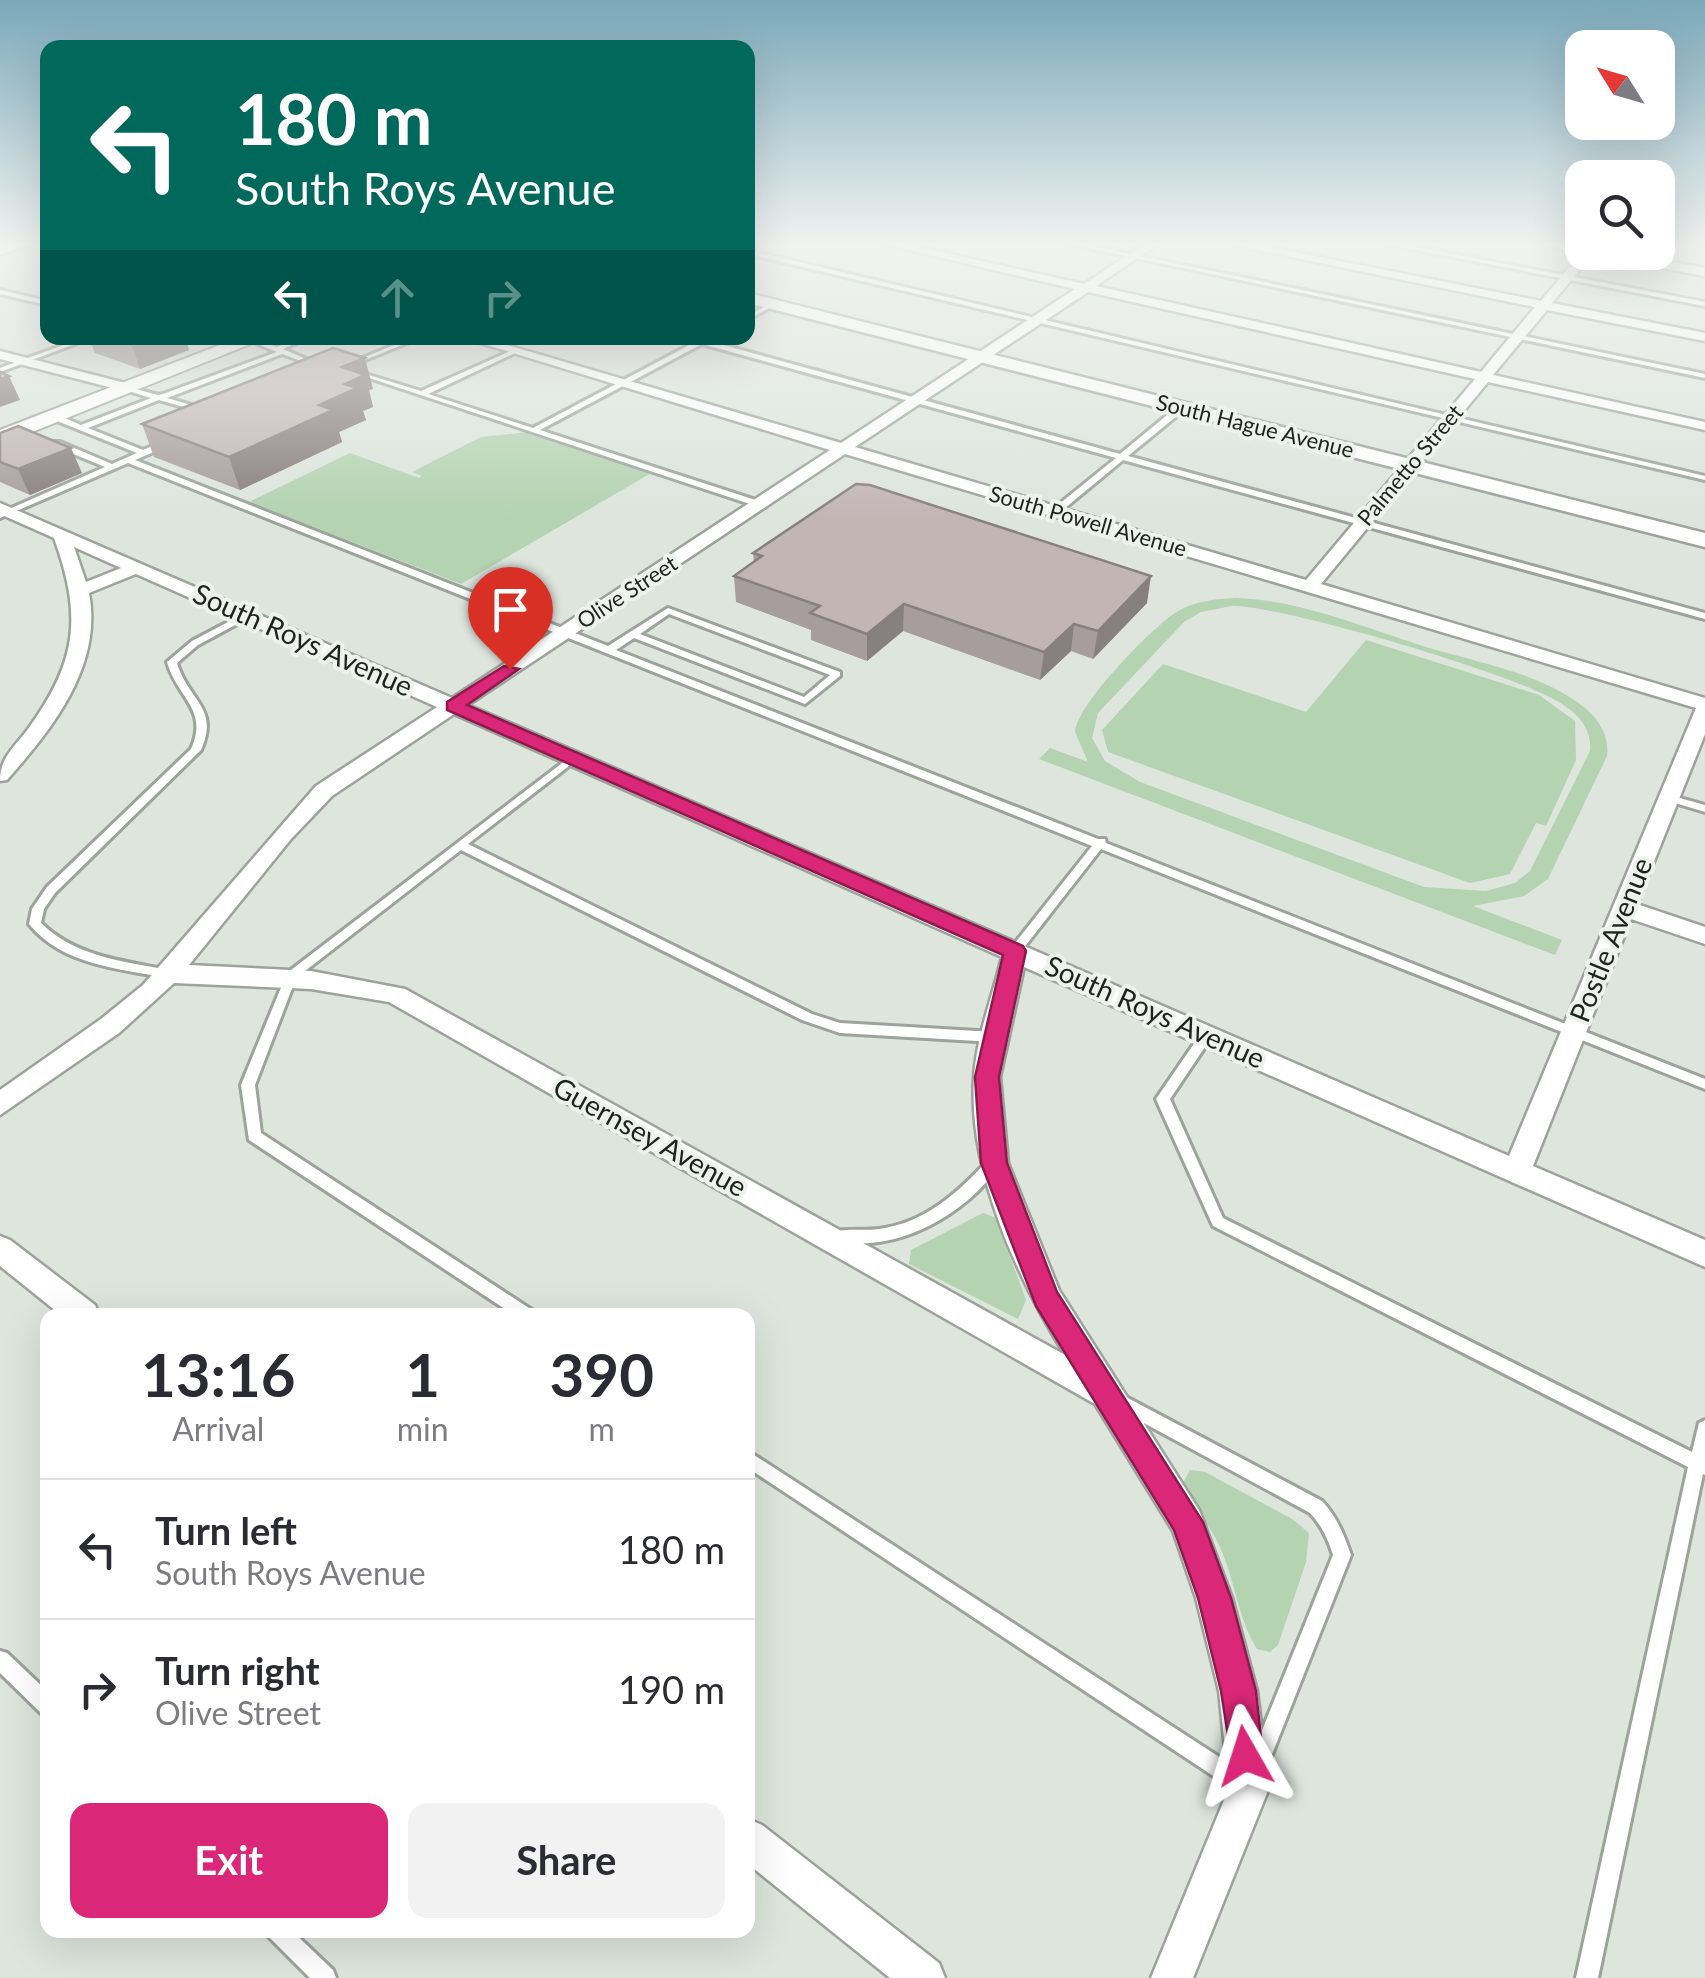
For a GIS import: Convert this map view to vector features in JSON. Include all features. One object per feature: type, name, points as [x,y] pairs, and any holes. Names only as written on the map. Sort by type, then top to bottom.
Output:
[{"type":"main road","name":"South Hague Avenue","points":[[888,333],[1705,540]]},
{"type":"main road","points":[[11,434],[236,345]]},
{"type":"street","name":"Olive Street","points":[[0,1104],[81,1046],[168,974],[284,829],[324,792],[1018,333]]},
{"type":"street","points":[[1292,333],[1705,426]]},
{"type":"street","name":"Palmetto Street","points":[[1310,586],[1520,333]]},
{"type":"street","name":"South Powell Avenue","points":[[494,345],[1705,707]]},
{"type":"street","points":[[0,356],[128,388]]},
{"type":"street","name":"South Roys Avenue","points":[[3,512],[574,757],[1705,1254]]},
{"type":"street","points":[[0,775],[27,746],[72,674],[83,609],[62,537]]},
{"type":"street","points":[[79,591],[136,568]]},
{"type":"street","name":"Postle Avenue","points":[[1517,1171],[1705,707]]},
{"type":"street","points":[[1626,908],[1705,936]]},
{"type":"street","points":[[1015,951],[987,1077],[994,1163],[1046,1298],[1187,1522],[1214,1598],[1238,1691],[1249,1788],[1172,1978]]},
{"type":"street","name":"Guernsey Avenue","points":[[168,974],[291,976],[346,982],[396,995],[828,1235],[1104,1394]]},
{"type":"street","points":[[0,1248],[75,1308]]},
{"type":"street","points":[[755,1844],[924,1978]]},
{"type":"lane","points":[[1089,333],[1705,478]]},
{"type":"lane","points":[[1499,333],[1705,376]]},
{"type":"lane","points":[[0,370],[68,345]]},
{"type":"lane","points":[[266,345],[335,371]]},
{"type":"lane","points":[[80,428],[290,345]]},
{"type":"lane","points":[[399,345],[342,368],[762,504]]},
{"type":"lane","points":[[534,430],[696,345]]},
{"type":"lane","points":[[724,345],[1705,616]]},
{"type":"lane","points":[[421,394],[515,351]]},
{"type":"lane","points":[[128,388],[164,396],[208,413]]},
{"type":"lane","points":[[1056,511],[1181,408]]},
{"type":"lane","points":[[55,416],[143,453]]},
{"type":"lane","points":[[11,434],[73,450],[112,466]]},
{"type":"lane","points":[[73,450],[104,437]]},
{"type":"lane","points":[[3,512],[175,440]]},
{"type":"lane","points":[[128,460],[1705,1084]]},
{"type":"lane","points":[[609,650],[668,611],[837,674],[787,718]]},
{"type":"lane","points":[[168,974],[75,952],[47,939],[35,924],[38,909],[51,890],[196,750],[206,734],[203,718],[172,662],[195,643],[247,615]]},
{"type":"lane","points":[[633,634],[805,701]]},
{"type":"lane","points":[[517,1308],[254,1136],[248,1085],[291,976],[574,757]]},
{"type":"lane","points":[[1669,798],[1705,810]]},
{"type":"lane","points":[[1015,951],[1101,842]]},
{"type":"lane","points":[[460,845],[807,1017],[840,1028],[996,1037]]},
{"type":"lane","points":[[1207,1035],[1163,1100],[1218,1222],[1701,1466]]},
{"type":"lane","points":[[828,1235],[867,1239],[924,1222],[952,1208],[994,1163]]},
{"type":"lane","points":[[755,1464],[1249,1788],[1342,1555],[1338,1538],[1331,1521],[1316,1507],[1104,1394]]},
{"type":"lane","points":[[1587,1978],[1701,1466],[1705,1428]]},
{"type":"lane","points":[[0,1660],[40,1698]]},
{"type":"lane","points":[[284,1938],[325,1978]]},
{"type":"green space","points":[[529,432],[653,472],[461,584],[249,502],[350,453],[419,478],[422,476],[412,472],[481,437]]},
{"type":"green space","points":[[1236,598],[1310,610],[1504,669],[1558,690],[1594,717],[1606,739],[1607,756],[1548,879],[1524,896],[1473,906],[1562,940],[1555,955],[1039,759],[1050,748],[1088,762],[1075,732],[1088,704],[1116,668],[1175,613],[1197,603]],"holes":[[[1232,606],[1259,609],[1456,661],[1542,693],[1576,715],[1587,731],[1590,751],[1530,871],[1515,883],[1486,891],[1424,887],[1140,782],[1105,761],[1092,738],[1098,713],[1184,622],[1201,612]]]},
{"type":"green space","points":[[1366,640],[1539,695],[1575,721],[1576,760],[1546,826],[1536,823],[1510,874],[1470,883],[1108,752],[1102,730],[1163,664],[1306,712]]},
{"type":"green space","points":[[983,1213],[996,1218],[1026,1300],[1018,1319],[909,1264],[911,1250]]},
{"type":"green space","points":[[1190,1470],[1205,1472],[1292,1519],[1309,1533],[1306,1562],[1278,1645],[1270,1652],[1257,1649],[1250,1637],[1219,1545],[1183,1483]]},
{"type":"building","points":[[333,348],[365,358],[342,367],[365,375],[345,384],[357,388],[319,405],[333,410],[229,457],[142,424]]},
{"type":"building","points":[[18,426],[71,448],[18,469],[0,462],[0,433]]},
{"type":"building","points":[[856,484],[870,485],[1151,576],[1098,631],[1074,624],[1044,652],[904,604],[867,634],[810,613],[820,606],[734,576],[762,556],[753,553]]},
{"type":"route","points":[[510,669],[454,706],[1015,951],[987,1077],[994,1163],[1046,1298],[1070,1342],[1157,1470],[1187,1522],[1214,1598],[1238,1691],[1245,1756]]}]
